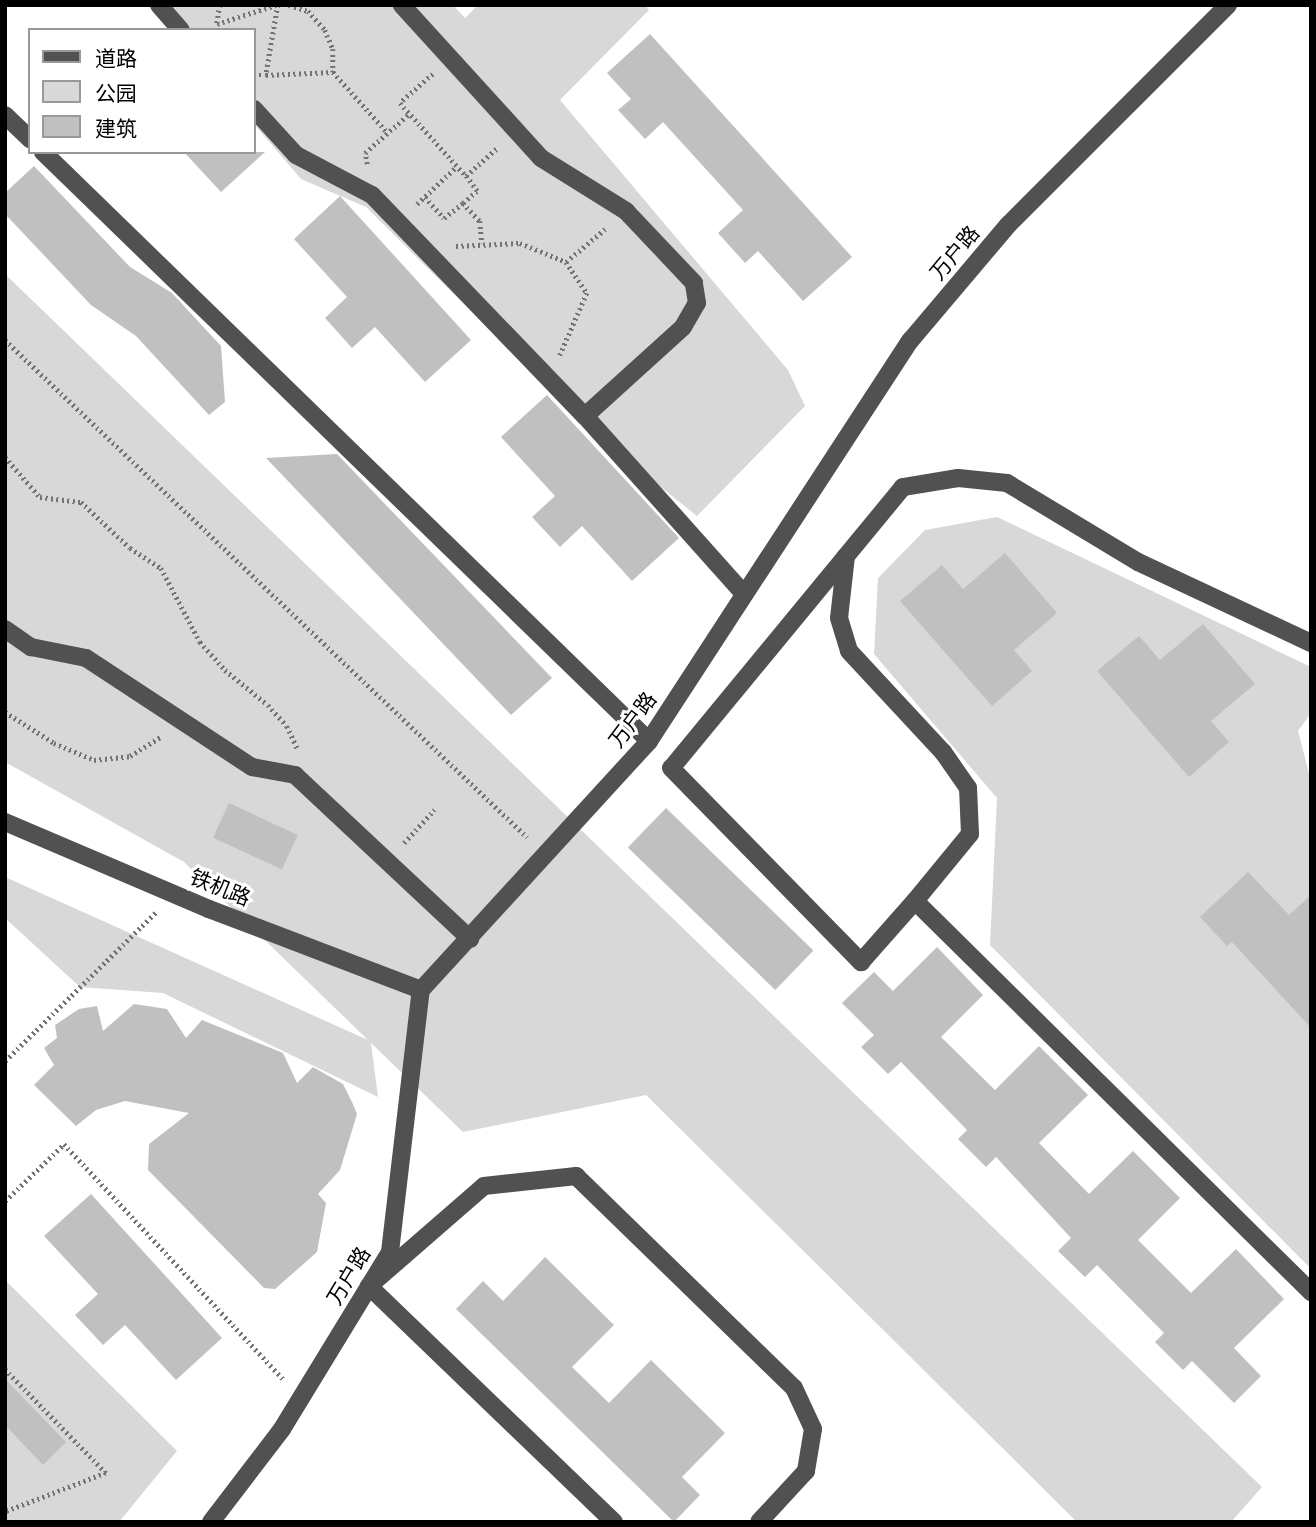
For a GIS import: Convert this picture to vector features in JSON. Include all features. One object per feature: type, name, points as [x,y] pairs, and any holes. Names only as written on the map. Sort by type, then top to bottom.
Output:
[{"type":"street","points":[[159,5],[179,28]]},
{"type":"street","points":[[402,5],[541,158],[626,211],[694,283],[697,303],[683,327],[585,416]]},
{"type":"street","name":"万户路","points":[[211,1522],[301,1398],[390,1252],[421,990],[649,741],[910,341],[1009,225],[1228,5]]},
{"type":"street","points":[[256,110],[296,155],[372,195],[585,416],[744,594]]},
{"type":"street","points":[[5,116],[28,137]]},
{"type":"street","points":[[45,154],[649,741]]},
{"type":"street","points":[[846,556],[839,618],[849,651],[943,751],[968,788],[970,834],[861,962],[671,768],[903,486],[958,478],[1007,483],[1138,562],[1311,643]]},
{"type":"street","points":[[5,629],[32,647],[86,658],[252,767],[295,775],[470,939]]},
{"type":"street","name":"铁机路","points":[[5,821],[174,894],[421,990]]},
{"type":"street","points":[[915,901],[1311,1292]]},
{"type":"street","points":[[614,1522],[369,1286],[485,1186],[576,1175],[794,1388],[813,1429],[806,1471],[759,1522]]},
{"type":"path","points":[[220,5],[218,27],[277,5],[266,75]]},
{"type":"path","points":[[289,5],[308,11],[325,30],[333,49],[333,72],[388,133]]},
{"type":"path","points":[[425,197],[444,218],[477,191],[400,103],[451,58]]},
{"type":"path","points":[[256,75],[333,72]]},
{"type":"path","points":[[410,113],[365,153],[372,195],[415,206],[457,166]]},
{"type":"path","points":[[466,176],[516,131]]},
{"type":"path","points":[[463,203],[480,221],[482,243]]},
{"type":"path","points":[[566,262],[626,211]]},
{"type":"path","points":[[426,251],[482,243],[520,243],[566,262],[587,293],[567,344],[547,377]]},
{"type":"path","points":[[5,340],[547,855]]},
{"type":"path","points":[[5,457],[40,497],[81,502],[130,548],[161,568],[200,642],[287,726],[298,751],[295,775]]},
{"type":"path","points":[[5,712],[54,743],[94,760],[130,756],[184,722]]},
{"type":"path","points":[[387,861],[434,810]]},
{"type":"path","points":[[5,1061],[174,894]]},
{"type":"path","points":[[5,1201],[64,1144],[301,1398]]},
{"type":"path","points":[[5,1369],[106,1473],[5,1512]]},
{"type":"green space","points":[[150,5],[453,5],[465,18],[478,5],[645,5],[649,10],[560,100],[788,370],[805,406],[697,516],[597,436],[366,207],[301,179],[256,126],[256,28],[170,28]]},
{"type":"green space","points":[[5,274],[1262,1487],[1231,1522],[1077,1522],[646,1095],[463,1132],[371,1043],[378,1097],[163,993],[80,987],[5,918],[5,877],[368,1040],[184,862],[5,762]]},
{"type":"green space","points":[[997,517],[1311,667],[1311,713],[1298,731],[1311,781],[1311,1269],[990,945],[997,798],[874,654],[878,578],[925,530]]},
{"type":"green space","points":[[5,1280],[177,1451],[119,1522],[5,1522]]},
{"type":"building","points":[[650,34],[852,257],[803,301],[758,251],[745,263],[718,233],[743,210],[663,122],[645,139],[618,110],[631,99],[607,73]]},
{"type":"building","points":[[265,152],[221,192],[186,154]]},
{"type":"building","points":[[34,166],[130,267],[172,293],[221,346],[225,402],[209,415],[136,336],[91,305],[5,214],[5,193]]},
{"type":"building","points":[[340,196],[471,340],[425,382],[375,327],[352,348],[325,318],[347,297],[294,239]]},
{"type":"building","points":[[547,395],[679,538],[632,581],[582,526],[560,547],[532,517],[555,496],[501,437]]},
{"type":"building","points":[[337,454],[552,678],[511,715],[266,458]]},
{"type":"building","points":[[1005,553],[1057,613],[1014,650],[1032,671],[992,706],[900,601],[942,565],[963,589]]},
{"type":"building","points":[[1203,624],[1255,684],[1211,721],[1229,742],[1189,777],[1097,671],[1139,636],[1160,660]]},
{"type":"building","points":[[229,803],[298,835],[282,870],[213,837]]},
{"type":"building","points":[[666,808],[813,950],[775,990],[628,848]]},
{"type":"building","points":[[1248,872],[1289,915],[1311,895],[1311,1028],[1232,942],[1227,946],[1200,917]]},
{"type":"building","points":[[937,947],[983,995],[941,1037],[995,1090],[1039,1046],[1088,1095],[1039,1143],[1089,1194],[1133,1151],[1180,1198],[1138,1240],[1191,1293],[1236,1249],[1284,1299],[1234,1348],[1261,1376],[1234,1403],[1192,1361],[1183,1370],[1155,1342],[1164,1333],[1097,1265],[1085,1277],[1058,1251],[1071,1238],[996,1157],[986,1167],[958,1139],[967,1130],[901,1062],[888,1074],[861,1047],[874,1035],[842,1003],[874,972],[893,991]]},
{"type":"building","points":[[134,1004],[167,1009],[186,1038],[202,1020],[283,1053],[297,1083],[313,1067],[343,1084],[352,1102],[357,1114],[340,1170],[318,1194],[326,1203],[317,1252],[275,1289],[264,1288],[148,1170],[149,1144],[189,1113],[125,1101],[96,1110],[76,1126],[34,1085],[54,1065],[44,1048],[57,1038],[55,1025],[79,1009],[97,1006],[103,1031]]},
{"type":"building","points":[[91,1194],[222,1338],[176,1380],[125,1325],[103,1345],[75,1315],[98,1294],[44,1236]]},
{"type":"building","points":[[545,1257],[614,1325],[572,1367],[609,1403],[651,1360],[725,1433],[682,1477],[700,1495],[674,1522],[456,1309],[483,1281],[503,1301]]},
{"type":"building","points":[[5,1379],[66,1442],[43,1465],[5,1425]]}]
